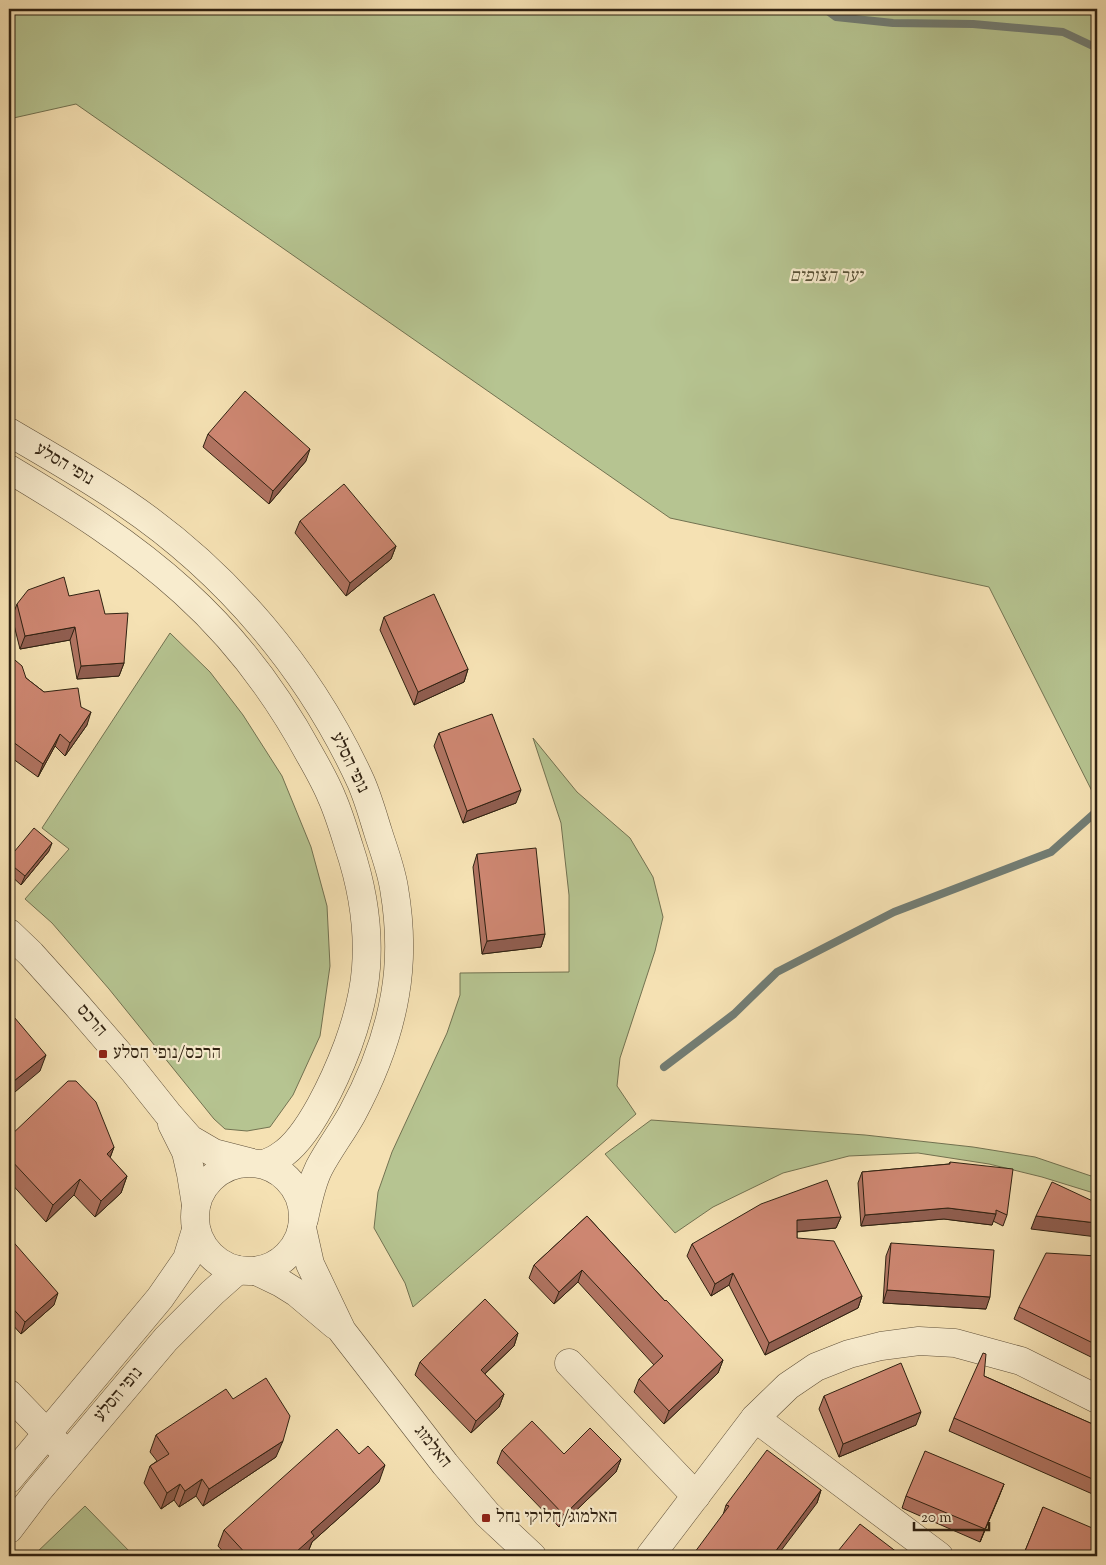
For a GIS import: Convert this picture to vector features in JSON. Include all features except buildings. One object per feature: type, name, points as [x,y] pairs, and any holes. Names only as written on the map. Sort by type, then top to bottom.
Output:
[{"type":"street","name":"נופי הסלע","points":[[9,432],[126,504],[181,547],[231,594],[278,645],[303,680],[321,707],[361,783],[388,863],[394,888],[398,944],[395,995],[380,1050],[367,1084],[352,1113],[319,1167],[311,1188],[303,1224]]},
{"type":"street","name":"נופי הסלע","points":[[9,469],[73,508],[135,550],[209,616],[247,658],[276,698],[293,724],[332,796],[357,872],[362,894],[366,944],[363,990],[338,1071],[305,1130],[280,1157],[258,1163]]},
{"type":"street","name":"הרכס","points":[[9,933],[76,1004],[190,1138],[214,1153],[258,1163]]},
{"type":"street","name":"הרכס","points":[[168,1114],[186,1152],[191,1174],[196,1218]]},
{"type":"street","points":[[258,1163],[278,1170],[289,1179],[297,1190],[302,1204],[303,1224],[296,1244],[286,1257],[272,1266],[247,1271],[223,1265],[211,1256],[202,1244],[196,1218],[201,1191],[210,1179],[222,1170],[236,1164],[258,1163]]},
{"type":"street","name":"נופי הסלע","points":[[9,1479],[160,1298],[187,1259],[196,1218]]},
{"type":"street","name":"האלמוג","points":[[303,1224],[310,1264],[342,1331]]},
{"type":"street","name":"נופי הסלע","points":[[9,1529],[68,1455],[166,1339],[212,1293],[247,1271]]},
{"type":"street","name":"האלמוג","points":[[247,1271],[281,1283],[297,1293],[342,1331],[445,1464],[488,1514],[532,1556]]},
{"type":"street","points":[[650,1556],[755,1418],[788,1386],[816,1367],[848,1354],[881,1346],[919,1341],[956,1343],[1021,1360],[1097,1399]]},
{"type":"street","points":[[570,1363],[696,1496]]},
{"type":"street","points":[[9,1394],[68,1455]]},
{"type":"street","points":[[755,1418],[939,1556]]},
{"type":"green space","name":"יער הצופים","points":[[9,9],[1097,9],[1097,801],[989,587],[670,518],[76,104],[9,119]]},
{"type":"green space","points":[[170,633],[210,672],[243,715],[282,776],[311,847],[327,906],[330,966],[320,1036],[293,1095],[270,1127],[247,1131],[225,1129],[214,1119],[109,989],[52,923],[25,899],[69,849],[42,828]]},
{"type":"green space","points":[[533,738],[577,792],[630,838],[653,877],[663,917],[655,951],[620,1058],[617,1086],[636,1114],[413,1307],[405,1283],[374,1228],[378,1192],[392,1152],[447,1033],[460,995],[460,973],[569,972],[569,895],[561,823]]},
{"type":"green space","points":[[651,1120],[865,1135],[973,1147],[1035,1157],[1097,1178],[1097,1194],[1042,1177],[989,1164],[918,1153],[849,1156],[783,1173],[713,1207],[675,1233],[605,1154]]},
{"type":"green space","points":[[85,1506],[134,1556],[33,1556]]},
{"type":"waterway","points":[[825,9],[836,17],[893,23],[973,24],[1063,32],[1097,48]]},
{"type":"waterway","points":[[664,1067],[734,1014],[777,972],[894,912],[1051,852],[1097,811]]},
{"type":"place","name":"הרכס/נופי הסלע","points":[[103,1054]]},
{"type":"place","name":"האלמוג/חלוקי נחל","points":[[486,1518]]}]
